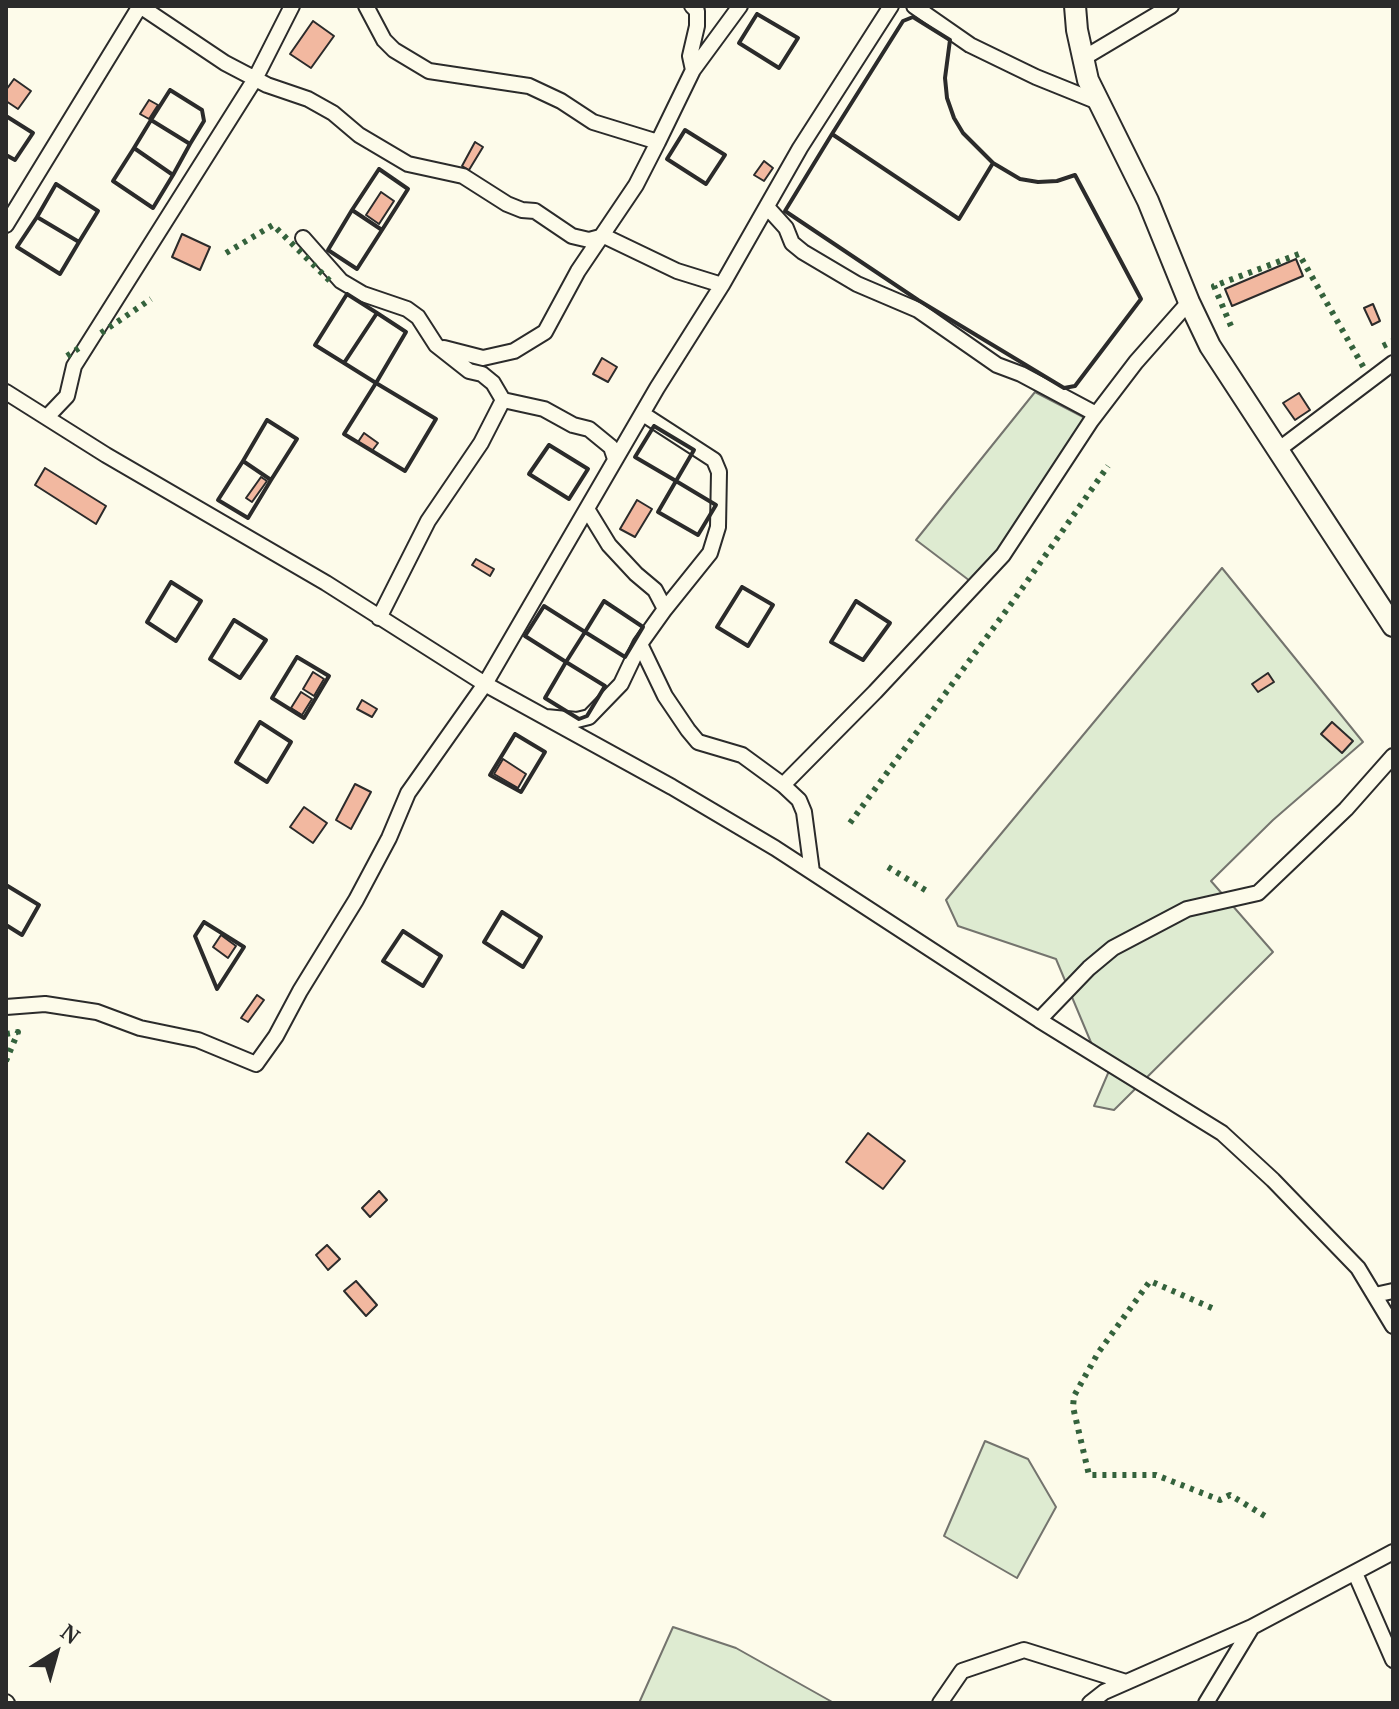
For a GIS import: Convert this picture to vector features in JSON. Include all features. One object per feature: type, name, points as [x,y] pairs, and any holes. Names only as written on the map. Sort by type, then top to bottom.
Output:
[{"type":"street","points":[[6,225],[140,6],[225,63],[255,79],[308,99],[408,164],[463,176],[507,204],[535,211],[572,236],[589,240],[604,236],[677,271],[722,285]]},
{"type":"street","points":[[47,417],[67,396],[74,366],[255,79],[292,6]]},
{"type":"street","points":[[366,6],[384,40],[394,50],[429,71],[529,86],[561,101],[593,122],[658,142]]},
{"type":"street","points":[[692,6],[697,11],[690,56],[693,70]]},
{"type":"street","points":[[439,348],[483,358],[514,351],[545,332],[578,271],[604,236],[650,161],[693,70],[740,6]]},
{"type":"street","points":[[6,1007],[45,1004],[97,1012],[140,1028],[198,1040],[256,1064],[276,1036],[356,900],[389,838],[408,793],[485,684],[800,148],[891,6]]},
{"type":"street","points":[[914,6],[970,45],[1098,102]]},
{"type":"street","points":[[1075,6],[1082,59],[1098,102],[1148,201],[1189,302],[1226,373],[1393,626]]},
{"type":"street","points":[[1082,59],[1171,6]]},
{"type":"street","points":[[767,207],[786,228],[792,243],[803,252],[857,284],[918,310],[997,365],[1021,374],[1096,414]]},
{"type":"street","points":[[303,238],[341,281],[363,294],[407,309],[418,317],[439,348],[469,371],[482,374],[493,383],[503,400],[544,409],[573,425],[589,429],[611,447],[615,459]]},
{"type":"street","points":[[783,785],[1003,555],[1096,414],[1189,302]]},
{"type":"street","points":[[1278,450],[1393,363]]},
{"type":"street","points":[[6,392],[485,684],[672,787],[812,872],[1039,1020],[1222,1133],[1273,1180],[1358,1268],[1393,1326]]},
{"type":"street","points":[[379,618],[428,521],[481,443],[503,400]]},
{"type":"street","points":[[542,717],[577,720],[589,717],[621,684],[640,644],[710,553],[718,527],[719,472],[714,460],[643,414]]},
{"type":"street","points":[[587,509],[609,545],[655,590],[665,609]]},
{"type":"street","points":[[640,644],[665,696],[698,742],[742,755],[799,800],[804,812],[812,872]]},
{"type":"street","points":[[1039,1020],[1089,968],[1113,948],[1187,909],[1258,893],[1346,809],[1393,756]]},
{"type":"street","points":[[1375,1295],[1393,1291]]},
{"type":"street","points":[[1090,1703],[1104,1692],[1252,1627],[1393,1552]]},
{"type":"street","points":[[1355,1573],[1393,1660]]},
{"type":"street","points":[[1206,1703],[1252,1627]]},
{"type":"street","points":[[940,1703],[962,1671],[1024,1650],[1126,1682]]},
{"type":"green space","points":[[1035,392],[1089,420],[1026,518],[974,584],[916,540]]},
{"type":"green space","points":[[1222,568],[1363,742],[1273,820],[1211,881],[1273,952],[1114,1110],[1094,1106],[1112,1064],[1095,1052],[1056,959],[958,926],[946,900]]},
{"type":"green space","points":[[985,1441],[1028,1459],[1056,1507],[1017,1578],[944,1536]]},
{"type":"green space","points":[[673,1627],[736,1648],[834,1703],[639,1703]]},
{"type":"building","points":[[313,21],[334,36],[311,68],[290,54]]},
{"type":"building","points":[[14,79],[31,91],[18,109],[6,101],[6,90]]},
{"type":"building","points":[[149,100],[158,105],[149,119],[140,114]]},
{"type":"building","points":[[475,142],[483,147],[469,170],[462,166]]},
{"type":"building","points":[[764,161],[773,168],[764,181],[754,175]]},
{"type":"building","points":[[381,192],[394,201],[379,224],[366,215]]},
{"type":"building","points":[[182,234],[210,247],[200,270],[172,257]]},
{"type":"building","points":[[1296,259],[1303,276],[1232,306],[1225,289]]},
{"type":"building","points":[[1373,304],[1380,321],[1372,325],[1364,308]]},
{"type":"building","points":[[602,358],[617,367],[608,382],[593,374]]},
{"type":"building","points":[[1299,393],[1310,410],[1295,420],[1283,403]]},
{"type":"building","points":[[364,433],[378,443],[372,451],[358,442]]},
{"type":"building","points":[[45,468],[106,506],[96,524],[35,485]]},
{"type":"building","points":[[261,477],[267,481],[252,502],[246,498]]},
{"type":"building","points":[[637,500],[652,509],[635,537],[620,529]]},
{"type":"building","points":[[476,559],[494,569],[490,576],[472,565]]},
{"type":"building","points":[[313,672],[324,679],[314,696],[303,689]]},
{"type":"building","points":[[1268,673],[1274,682],[1258,692],[1252,684]]},
{"type":"building","points":[[301,692],[312,699],[302,715],[291,708]]},
{"type":"building","points":[[362,700],[377,709],[372,717],[357,709]]},
{"type":"building","points":[[1332,722],[1353,741],[1342,753],[1321,734]]},
{"type":"building","points":[[503,759],[526,774],[518,788],[494,774]]},
{"type":"building","points":[[355,784],[371,792],[351,829],[336,820]]},
{"type":"building","points":[[304,807],[327,823],[313,843],[290,827]]},
{"type":"building","points":[[221,935],[236,946],[228,958],[213,947]]},
{"type":"building","points":[[257,995],[264,1000],[248,1022],[241,1018]]},
{"type":"building","points":[[868,1133],[905,1161],[883,1189],[846,1162]]},
{"type":"building","points":[[379,1191],[387,1200],[370,1217],[362,1208]]},
{"type":"building","points":[[327,1245],[340,1259],[328,1270],[316,1255]]},
{"type":"building","points":[[356,1281],[377,1305],[366,1316],[344,1291]]},
{"type":"hedge","points":[[226,253],[273,225],[333,284]]},
{"type":"hedge","points":[[1231,326],[1214,286],[1299,254],[1364,368]]},
{"type":"hedge","points":[[101,333],[151,299]]},
{"type":"hedge","points":[[1383,346],[1393,341]]},
{"type":"hedge","points":[[67,356],[82,346]]},
{"type":"hedge","points":[[850,823],[1108,466]]},
{"type":"hedge","points":[[888,867],[930,893]]},
{"type":"hedge","points":[[6,1034],[18,1032],[6,1061]]},
{"type":"hedge","points":[[1212,1308],[1150,1281],[1098,1353],[1074,1396],[1073,1407],[1089,1475],[1156,1475],[1220,1500],[1230,1495],[1265,1516]]},
{"type":"wall","points":[[757,14],[798,38],[779,68],[739,43],[757,14]]},
{"type":"wall","points":[[832,134],[903,21],[913,17],[950,40],[945,78],[947,98],[963,133],[993,163]]},
{"type":"wall","points":[[170,90],[202,110],[204,121],[190,144],[151,120],[170,90]]},
{"type":"wall","points":[[6,116],[33,133],[15,160],[6,155]]},
{"type":"wall","points":[[151,120],[190,144],[173,175],[134,148],[151,120]]},
{"type":"wall","points":[[685,130],[725,155],[706,184],[667,159],[685,130]]},
{"type":"wall","points":[[832,134],[959,219],[993,163],[1020,179],[1038,182],[1057,181],[1075,175],[1141,299],[1075,386],[1064,388],[918,300],[785,211],[832,134]]},
{"type":"wall","points":[[134,148],[173,175],[153,208],[113,181],[134,148]]},
{"type":"wall","points":[[379,169],[408,189],[382,230],[352,210],[379,169]]},
{"type":"wall","points":[[56,184],[98,211],[79,242],[37,217],[56,184]]},
{"type":"wall","points":[[352,210],[382,230],[357,269],[328,250],[352,210]]},
{"type":"wall","points":[[37,217],[79,242],[60,274],[17,247],[37,217]]},
{"type":"wall","points":[[347,294],[377,313],[344,363],[315,345],[347,294]]},
{"type":"wall","points":[[377,313],[406,332],[376,383],[344,363],[377,313]]},
{"type":"wall","points":[[376,383],[436,419],[405,471],[344,434],[376,383]]},
{"type":"wall","points":[[267,420],[297,439],[271,480],[243,461],[267,420]]},
{"type":"wall","points":[[654,426],[694,450],[676,481],[635,457],[654,426]]},
{"type":"wall","points":[[549,445],[588,469],[569,499],[529,474],[549,445]]},
{"type":"wall","points":[[243,461],[271,480],[248,518],[218,500],[243,461]]},
{"type":"wall","points":[[676,481],[716,505],[698,535],[658,512],[676,481]]},
{"type":"wall","points":[[171,582],[201,601],[176,641],[147,622],[171,582]]},
{"type":"wall","points":[[742,587],[773,605],[748,646],[717,627],[742,587]]},
{"type":"wall","points":[[604,601],[643,627],[625,657],[585,632],[604,601]]},
{"type":"wall","points":[[856,601],[890,623],[863,660],[831,642],[856,601]]},
{"type":"wall","points":[[544,606],[585,632],[566,662],[525,636],[544,606]]},
{"type":"wall","points":[[234,620],[266,640],[240,678],[210,659],[234,620]]},
{"type":"wall","points":[[297,657],[329,676],[304,718],[272,698],[297,657]]},
{"type":"wall","points":[[566,662],[605,686],[587,716],[579,719],[545,698],[566,662]]},
{"type":"wall","points":[[260,722],[291,742],[267,782],[236,762],[260,722]]},
{"type":"wall","points":[[515,734],[545,752],[521,792],[490,775],[515,734]]},
{"type":"wall","points":[[6,885],[39,905],[22,935],[6,925]]},
{"type":"wall","points":[[502,912],[541,937],[523,967],[484,942],[502,912]]},
{"type":"wall","points":[[204,922],[244,947],[217,989],[195,936],[204,922]]},
{"type":"wall","points":[[403,931],[441,956],[423,986],[383,961],[403,931]]}]
